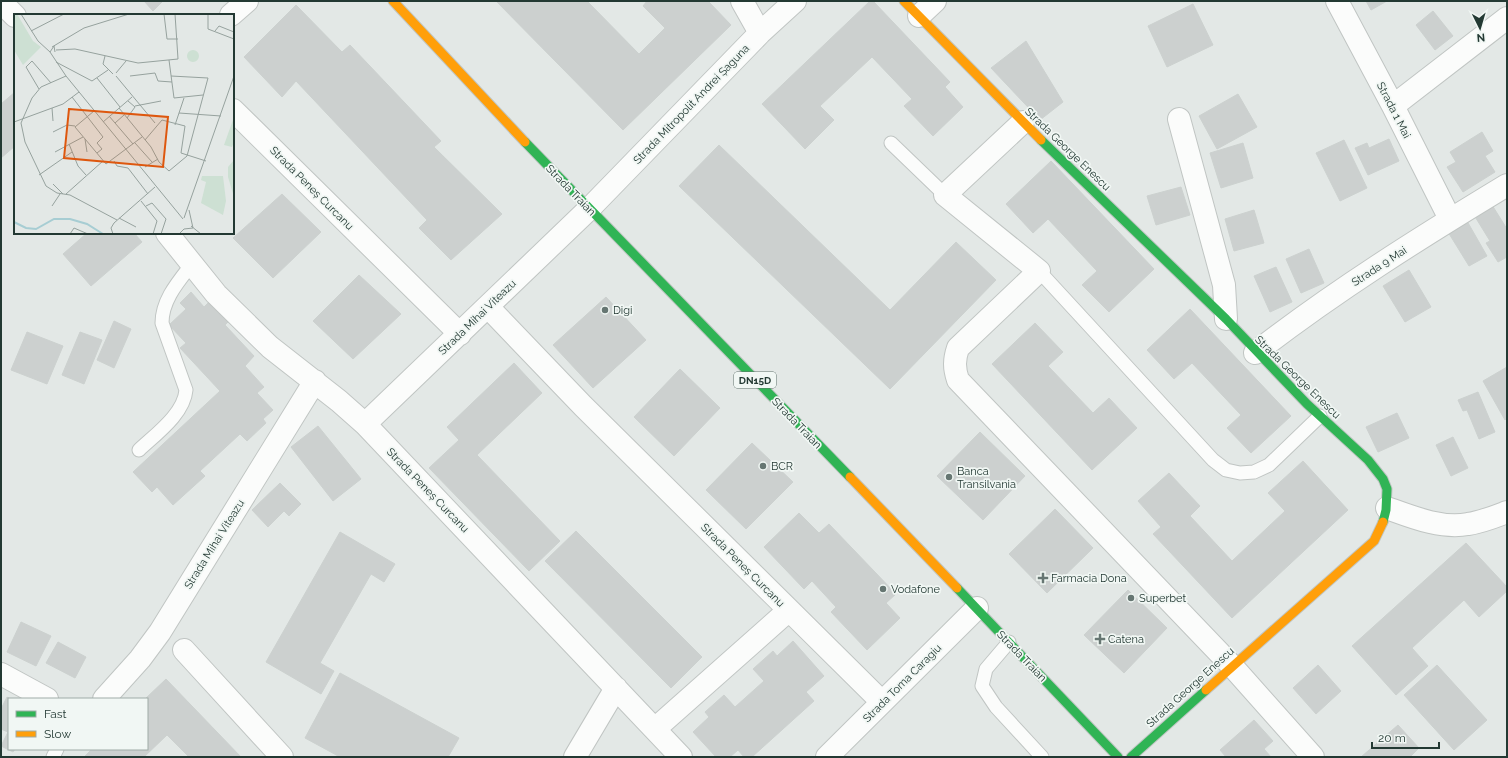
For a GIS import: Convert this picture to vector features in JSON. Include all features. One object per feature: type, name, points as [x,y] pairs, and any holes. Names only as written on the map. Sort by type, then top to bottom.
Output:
[{"type":"street","points":[[232,14],[247,1]]},
{"type":"street","name":"Strada Traian","points":[[394,1],[589,209],[1009,642],[1118,757]]},
{"type":"street","points":[[742,1],[760,32]]},
{"type":"street","name":"Strada Mitropolit Andrei Șaguna","points":[[589,209],[760,32],[795,1]]},
{"type":"street","points":[[904,1],[919,16],[935,1]]},
{"type":"street","name":"Strada 1 Mai","points":[[1337,1],[1393,106],[1450,219]]},
{"type":"street","points":[[1,2],[14,15]]},
{"type":"street","name":"Strada George Enescu","points":[[919,16],[1023,122],[1226,319],[1255,352],[1320,416],[1354,446],[1379,473],[1387,490],[1387,508],[1383,524],[1374,541],[1131,757]]},
{"type":"street","points":[[1393,106],[1507,18]]},
{"type":"street","name":"Strada Peneș Curcanu","points":[[234,111],[460,334]]},
{"type":"street","points":[[1179,120],[1224,285],[1226,319]]},
{"type":"street","points":[[1023,122],[945,195],[1039,271],[958,348],[954,358],[954,368],[958,380],[1232,666],[1313,757]]},
{"type":"street","name":"Strada 9 Mai","points":[[1255,352],[1300,318],[1450,219],[1507,185]]},
{"type":"street","name":"Strada Mihai Viteazu","points":[[365,424],[589,209]]},
{"type":"street","name":"Strada Peneș Curcanu","points":[[168,234],[216,294],[270,347],[315,381],[365,424],[682,757]]},
{"type":"street","name":"Strada Peneș Curcanu","points":[[488,306],[583,406],[882,702]]},
{"type":"street","name":"Strada Mihai Viteazu","points":[[105,698],[140,658],[160,632],[315,381]]},
{"type":"street","points":[[1387,508],[1423,520],[1442,524],[1467,525],[1507,512]]},
{"type":"street","name":"Strada Toma Caragiu","points":[[827,757],[976,608]]},
{"type":"street","points":[[656,728],[789,610]]},
{"type":"street","points":[[184,650],[282,757]]},
{"type":"street","points":[[1,674],[45,698]]},
{"type":"street","points":[[575,757],[616,688]]},
{"type":"lane","points":[[891,143],[945,195]]},
{"type":"lane","points":[[139,450],[175,415],[185,397],[186,390],[162,323],[162,313],[174,287],[192,264]]},
{"type":"lane","points":[[1039,271],[1212,460],[1226,470],[1240,473],[1254,472],[1269,465],[1320,416]]},
{"type":"lane","points":[[1009,642],[986,669],[982,686],[996,707],[1042,757]]},
{"type":"building","points":[[144,1],[163,1],[153,11]]},
{"type":"building","points":[[496,1],[587,1],[639,54],[665,28],[643,6],[647,1],[708,1],[731,25],[623,130]]},
{"type":"building","points":[[870,1],[873,1],[950,82],[945,87],[963,107],[933,136],[904,106],[912,99],[872,57],[820,106],[834,120],[805,149],[762,104]]},
{"type":"building","points":[[1366,1],[1387,1],[1371,10]]},
{"type":"building","points":[[1193,4],[1213,45],[1167,67],[1148,26]]},
{"type":"building","points":[[296,5],[342,52],[350,45],[441,141],[434,147],[502,214],[451,260],[419,228],[427,220],[296,81],[282,97],[244,57]]},
{"type":"building","points":[[1433,11],[1453,36],[1435,50],[1416,25]]},
{"type":"building","points":[[1026,41],[1063,102],[1040,120],[991,68]]},
{"type":"building","points":[[14,93],[14,147],[1,158],[1,104]]},
{"type":"building","points":[[1238,94],[1257,127],[1217,149],[1199,116]]},
{"type":"building","points":[[1482,132],[1493,151],[1485,156],[1495,172],[1463,192],[1447,167],[1456,162],[1450,152]]},
{"type":"building","points":[[1389,139],[1399,161],[1368,175],[1355,148],[1367,143],[1369,148]]},
{"type":"building","points":[[1344,140],[1367,188],[1340,201],[1316,153]]},
{"type":"building","points":[[1243,143],[1253,178],[1221,188],[1210,153]]},
{"type":"building","points":[[719,145],[890,310],[956,242],[996,280],[890,389],[679,186]]},
{"type":"building","points":[[1051,161],[1154,269],[1109,312],[1082,285],[1097,271],[1048,219],[1033,233],[1006,204]]},
{"type":"building","points":[[1181,187],[1190,215],[1156,225],[1147,196]]},
{"type":"building","points":[[282,194],[321,232],[273,278],[233,238]]},
{"type":"building","points":[[1492,205],[1507,229],[1507,257],[1498,262],[1486,243],[1490,241],[1474,215]]},
{"type":"building","points":[[1254,210],[1264,243],[1234,251],[1225,219]]},
{"type":"building","points":[[1467,221],[1487,256],[1469,266],[1448,232]]},
{"type":"building","points":[[86,234],[135,234],[142,242],[91,286],[63,254]]},
{"type":"building","points":[[1309,249],[1324,283],[1301,293],[1286,259]]},
{"type":"building","points":[[1276,267],[1292,302],[1270,312],[1254,276]]},
{"type":"building","points":[[1409,270],[1431,307],[1405,322],[1383,286]]},
{"type":"building","points":[[359,275],[401,314],[353,359],[313,321]]},
{"type":"building","points":[[191,292],[204,307],[209,302],[228,322],[225,325],[254,356],[245,366],[264,387],[257,393],[273,410],[263,419],[266,423],[247,441],[240,434],[200,471],[205,476],[173,505],[157,487],[152,492],[133,472],[220,391],[180,348],[186,343],[169,325],[186,309],[180,303]]},
{"type":"building","points":[[606,297],[646,340],[593,388],[553,345]]},
{"type":"building","points":[[1190,309],[1291,416],[1251,453],[1227,428],[1241,415],[1192,363],[1174,379],[1147,350]]},
{"type":"building","points":[[114,321],[131,329],[114,368],[97,360]]},
{"type":"building","points":[[1035,323],[1063,352],[1048,366],[1093,413],[1109,398],[1137,428],[1092,470],[992,364]]},
{"type":"building","points":[[27,332],[63,346],[47,384],[11,370]]},
{"type":"building","points":[[80,332],[102,340],[84,384],[62,375]]},
{"type":"building","points":[[514,363],[542,393],[477,455],[560,541],[529,571],[429,468],[459,440],[447,427]]},
{"type":"building","points":[[1507,367],[1507,418],[1505,420],[1483,381]]},
{"type":"building","points":[[680,369],[720,408],[674,456],[634,417]]},
{"type":"building","points":[[1478,392],[1495,432],[1479,439],[1467,410],[1463,411],[1458,400]]},
{"type":"building","points":[[1397,413],[1409,438],[1378,452],[1366,427]]},
{"type":"building","points":[[318,426],[361,479],[333,501],[291,447]]},
{"type":"building","points":[[980,432],[1025,476],[983,520],[937,476]]},
{"type":"building","points":[[1453,437],[1468,468],[1451,476],[1436,445]]},
{"type":"building","points":[[752,443],[793,482],[746,529],[706,490]]},
{"type":"building","points":[[1303,461],[1348,510],[1232,618],[1153,534],[1161,527],[1138,501],[1169,473],[1200,506],[1190,516],[1232,561],[1285,511],[1268,493]]},
{"type":"building","points":[[280,483],[301,504],[289,516],[284,511],[268,527],[252,510]]},
{"type":"building","points":[[1055,509],[1093,548],[1047,593],[1009,554]]},
{"type":"building","points":[[799,513],[819,533],[829,524],[896,594],[886,603],[900,618],[867,650],[831,612],[836,607],[812,581],[804,589],[764,547]]},
{"type":"building","points":[[576,531],[702,657],[671,688],[545,561]]},
{"type":"building","points":[[340,532],[395,564],[384,582],[371,574],[320,663],[334,671],[321,694],[266,662]]},
{"type":"building","points":[[1466,543],[1507,587],[1507,591],[1479,617],[1464,600],[1412,648],[1428,666],[1396,695],[1352,646]]},
{"type":"building","points":[[1128,590],[1167,628],[1124,673],[1084,635]]},
{"type":"building","points":[[21,622],[51,636],[36,666],[7,652]]},
{"type":"building","points":[[793,641],[824,676],[806,692],[814,701],[752,757],[744,757],[738,750],[730,757],[716,757],[693,732],[709,717],[705,712],[724,695],[735,707],[764,681],[753,669],[773,651],[777,656]]},
{"type":"building","points":[[58,642],[86,657],[75,678],[46,663]]},
{"type":"building","points":[[1318,665],[1341,691],[1316,714],[1293,688]]},
{"type":"building","points":[[1437,665],[1487,720],[1454,750],[1404,695]]},
{"type":"building","points":[[340,673],[459,738],[448,757],[340,757],[305,738]]},
{"type":"building","points":[[166,679],[241,757],[189,757],[167,735],[144,757],[84,757],[91,750],[148,750],[148,698],[146,698]]},
{"type":"building","points":[[7,697],[8,698],[8,732],[1,729],[1,709]]},
{"type":"building","points":[[1254,720],[1273,741],[1264,749],[1271,757],[1226,757],[1220,750]]},
{"type":"building","points":[[1398,725],[1419,748],[1410,757],[1361,757]]},
{"type":"building","points":[[8,732],[8,750],[1,746]]},
{"type":"traffic: fast","points":[[1041,140],[1226,319],[1307,404],[1368,460],[1383,479],[1387,489],[1386,510],[1383,522]]},
{"type":"traffic: fast","points":[[525,142],[850,477]]},
{"type":"traffic: fast","points":[[957,588],[1118,757]]},
{"type":"traffic: fast","points":[[1131,757],[1206,690]]},
{"type":"traffic: slow","points":[[393,1],[525,142]]},
{"type":"traffic: slow","points":[[904,1],[1041,140]]},
{"type":"traffic: slow","points":[[850,477],[957,588]]},
{"type":"traffic: slow","points":[[1206,690],[1374,541],[1383,522]]},
{"type":"place","name":"Digi","points":[[605,310]]},
{"type":"place","name":"BCR","points":[[763,466]]},
{"type":"place","name":"Banca Transilvania","points":[[949,477]]},
{"type":"place","name":"Farmacia Dona","points":[[1043,578]]},
{"type":"place","name":"Vodafone","points":[[883,589]]},
{"type":"place","name":"Superbet","points":[[1131,598]]},
{"type":"place","name":"Catena","points":[[1100,639]]}]
